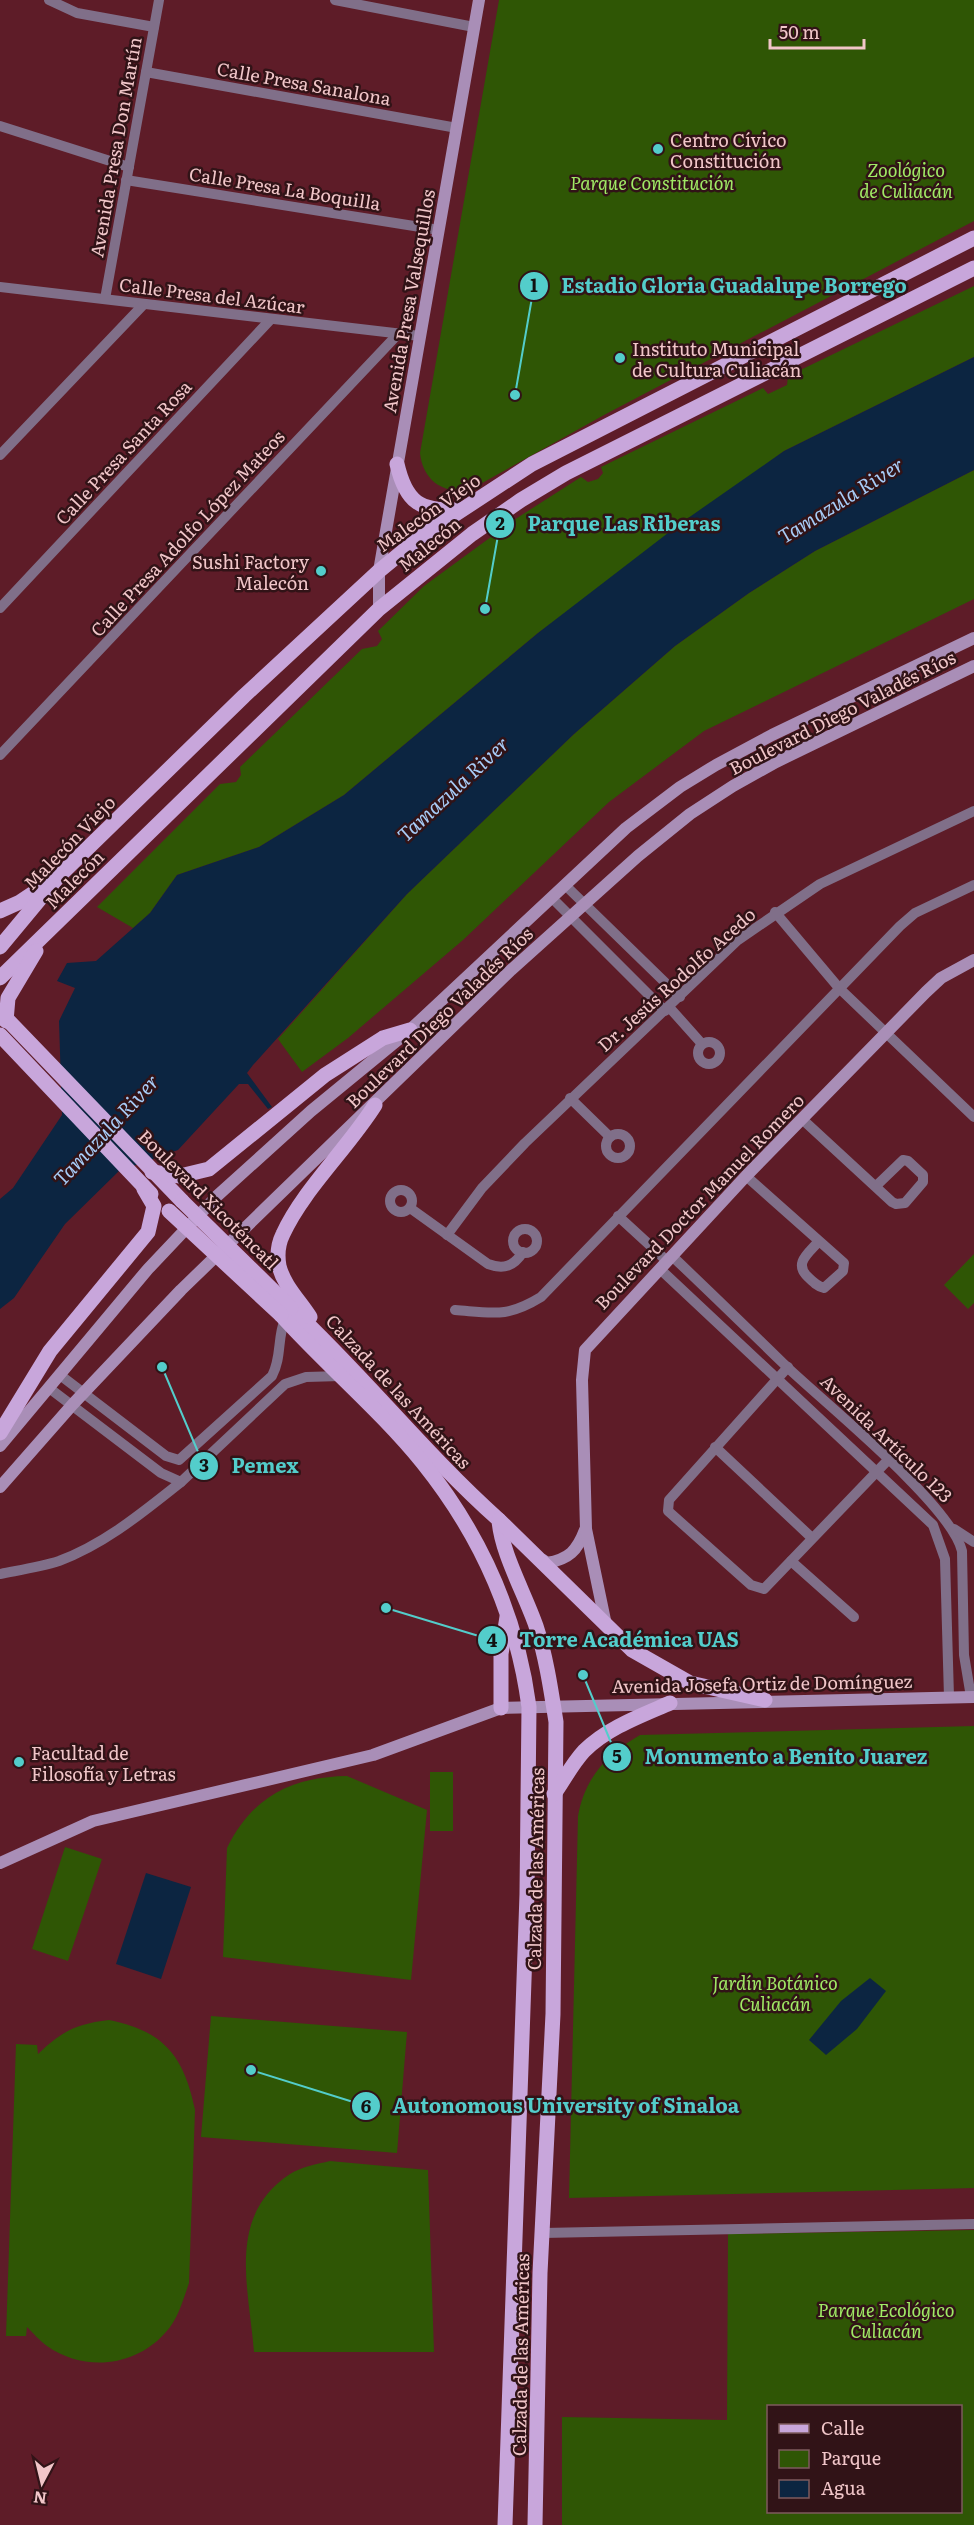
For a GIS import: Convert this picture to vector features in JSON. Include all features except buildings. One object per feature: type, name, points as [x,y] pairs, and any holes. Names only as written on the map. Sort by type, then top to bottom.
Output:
[{"type":"main road","name":"Avenida Presa Valsequillos","points":[[379,609],[379,571],[479,0]]},
{"type":"main road","name":"Malecón Viejo","points":[[0,946],[59,876],[244,696],[379,571],[459,510],[532,464],[585,436],[974,238]]},
{"type":"main road","name":"Malecón","points":[[0,978],[379,609],[472,534],[521,500],[566,473],[974,268]]},
{"type":"main road","points":[[397,464],[404,487],[417,502],[432,509],[459,510]]},
{"type":"main road","name":"Boulevard Diego Valadés Ríos","points":[[0,1446],[148,1269],[217,1196],[311,1111],[410,1030],[553,899],[626,828],[680,787],[716,765],[772,735],[974,638]]},
{"type":"main road","name":"Boulevard Diego Valadés Ríos","points":[[0,1487],[83,1392],[181,1290],[583,903],[661,837],[733,786],[974,666]]},
{"type":"main road","points":[[0,910],[20,902],[59,876]]},
{"type":"main road","points":[[4,1024],[8,998],[40,941]]},
{"type":"main road","name":"Boulevard Doctor Manuel Romero","points":[[606,1626],[586,1529],[582,1380],[585,1350],[746,1176],[887,1032],[941,978],[974,960]]},
{"type":"main road","name":"Boulevard Xicoténcatl","points":[[4,1024],[152,1172],[286,1314]]},
{"type":"main road","name":"Boulevard Xicoténcatl","points":[[4,1024],[144,1189],[286,1314]]},
{"type":"main road","points":[[152,1172],[180,1176],[209,1169],[343,1062],[383,1038],[410,1030]]},
{"type":"main road","points":[[326,1341],[285,1281],[279,1262],[282,1235],[375,1105]]},
{"type":"main road","points":[[0,1432],[50,1350],[148,1232],[154,1206],[144,1189]]},
{"type":"main road","name":"Calzada de las Américas","points":[[286,1314],[326,1341],[463,1487],[499,1520],[500,1539],[520,1582],[537,1629],[554,1705],[556,1722],[553,2014],[543,2233],[535,2525]]},
{"type":"main road","name":"Calzada de las Américas","points":[[286,1314],[422,1462],[450,1500],[485,1557],[519,1648],[529,1707],[527,1894],[505,2525]]},
{"type":"main road","points":[[499,1520],[543,1560],[632,1650],[673,1675],[711,1689],[765,1700]]},
{"type":"main road","points":[[543,1560],[547,1563],[562,1560],[572,1554],[579,1547],[586,1529]]},
{"type":"main road","points":[[501,1708],[501,1654],[507,1614]]},
{"type":"main road","name":"Avenida Josefa Ortiz de Domínguez","points":[[0,1863],[93,1821],[373,1755],[501,1708],[765,1700],[972,1697]]},
{"type":"main road","points":[[555,1794],[582,1753],[592,1743],[618,1726],[670,1703]]},
{"type":"street","points":[[49,0],[77,13],[154,27]]},
{"type":"street","name":"Avenida Presa Don Martín","points":[[105,300],[159,0]]},
{"type":"street","points":[[335,0],[474,27]]},
{"type":"street","name":"Calle Presa Sanalona","points":[[146,72],[457,128]]},
{"type":"street","points":[[0,126],[129,167]]},
{"type":"street","name":"Calle Presa La Boquilla","points":[[126,180],[439,230]]},
{"type":"street","name":"Calle Presa del Azúcar","points":[[1,289],[420,336]]},
{"type":"street","points":[[0,455],[144,304]]},
{"type":"street","name":"Calle Presa Santa Rosa","points":[[0,608],[271,319]]},
{"type":"street","name":"Calle Presa Adolfo López Mateos","points":[[0,754],[399,333]]},
{"type":"street","name":"Dr. Jesús Rodolfo Acedo","points":[[447,1235],[482,1188],[570,1098],[738,940],[775,912],[820,884],[974,811]]},
{"type":"street","points":[[455,1310],[503,1314],[528,1305],[541,1297],[839,988],[915,914],[974,885]]},
{"type":"street","points":[[566,886],[680,996]]},
{"type":"street","points":[[553,899],[702,1044]]},
{"type":"street","points":[[775,912],[839,988],[974,1117]]},
{"type":"street","points":[[570,1098],[610,1137]]},
{"type":"street","points":[[802,1119],[876,1186],[900,1205],[923,1182],[921,1172],[908,1161],[900,1162],[876,1186]]},
{"type":"street","points":[[746,1176],[844,1263],[843,1271],[824,1288],[817,1286],[800,1266],[802,1260],[819,1241]]},
{"type":"street","points":[[410,1208],[478,1259],[495,1267],[513,1264],[523,1252]]},
{"type":"street","points":[[618,1216],[666,1262]]},
{"type":"street","name":"Avenida Artículo 123","points":[[666,1262],[788,1367],[888,1460],[953,1528],[962,1551],[964,1655],[972,1697]]},
{"type":"street","name":"Avenida Artículo 123","points":[[666,1262],[776,1380],[933,1525],[943,1547],[949,1697]]},
{"type":"street","points":[[60,1375],[166,1456],[179,1460],[272,1376],[279,1358],[279,1333],[286,1314]]},
{"type":"street","points":[[788,1367],[669,1500],[668,1512],[757,1589],[770,1585],[888,1460]]},
{"type":"street","points":[[0,1574],[58,1561],[87,1549],[136,1518],[181,1482],[285,1384],[306,1377],[341,1376]]},
{"type":"street","points":[[49,1388],[161,1473],[181,1482]]},
{"type":"street","points":[[715,1447],[812,1538]]},
{"type":"street","points":[[953,1528],[974,1542]]},
{"type":"street","points":[[791,1561],[854,1617]]},
{"type":"street","points":[[964,1582],[974,1577]]},
{"type":"street","points":[[543,2233],[974,2224]]},
{"type":"green space","name":"Centro Cívico Constitución","points":[[499,0],[974,0],[974,221],[604,415],[475,487],[455,490],[438,485],[426,472],[420,453]]},
{"type":"green space","points":[[974,286],[974,357],[784,451],[538,633],[344,795],[259,847],[177,875],[150,913],[133,928],[97,907],[220,784],[236,782],[241,775],[240,767],[362,649],[377,646],[382,639],[378,631],[424,586],[517,518],[581,477],[588,482],[598,479],[603,473],[601,467],[763,388],[768,394],[787,385],[788,376]]},
{"type":"green space","points":[[974,470],[974,599],[704,731],[609,802],[463,940],[348,1038],[302,1072],[278,1039],[407,894],[574,734],[675,646],[749,593],[815,551]]},
{"type":"green space","points":[[974,1254],[974,1303],[968,1309],[944,1285]]},
{"type":"green space","name":"Jardín Botánico Culiacán","points":[[974,1726],[974,2188],[569,2198],[578,1816],[586,1790],[599,1768],[617,1750],[640,1735]]},
{"type":"green space","points":[[430,1772],[453,1772],[453,1831],[430,1831]]},
{"type":"green space","points":[[347,1776],[427,1810],[411,1980],[223,1957],[227,1848],[237,1830],[248,1815],[275,1793],[308,1780]]},
{"type":"green space","points":[[65,1847],[102,1859],[68,1961],[32,1949]]},
{"type":"green space","points":[[211,2016],[407,2032],[397,2153],[201,2137]]},
{"type":"green space","points":[[109,2020],[144,2031],[157,2039],[177,2061],[190,2091],[195,2110],[189,2283],[180,2310],[173,2322],[153,2344],[124,2359],[93,2362],[77,2360],[61,2354],[44,2344],[27,2327],[26,2336],[6,2336],[16,2044],[37,2045],[38,2054],[62,2034],[78,2026]]},
{"type":"green space","points":[[330,2161],[428,2170],[434,2352],[254,2352],[246,2279],[246,2255],[249,2232],[257,2211],[270,2191],[290,2174]]},
{"type":"green space","name":"Parque Ecológico Culiacán","points":[[974,2230],[974,2525],[562,2525],[562,2417],[727,2420],[728,2234]]},
{"type":"water","name":"Tamazula River","points":[[974,357],[974,470],[815,551],[749,593],[675,646],[574,734],[407,894],[253,1065],[247,1073],[272,1107],[268,1109],[248,1084],[239,1084],[178,1150],[119,1171],[65,1224],[14,1298],[0,1309],[0,1199],[13,1188],[62,1115],[59,1021],[75,988],[57,981],[67,963],[96,961],[150,913],[177,875],[259,847],[344,795],[538,633],[681,523],[784,451]]},
{"type":"water","points":[[146,1873],[191,1887],[161,1979],[116,1964]]},
{"type":"water","points":[[870,1978],[886,1991],[857,2029],[826,2055],[809,2040],[841,2001]]},
{"type":"place","name":"Centro Cívico Constitución","points":[[658,149]]},
{"type":"place","name":"Instituto Municipal de Cultura Culiacán","points":[[620,358]]},
{"type":"place","name":"Estadio Gloria Guadalupe Borrego","points":[[515,395]]},
{"type":"place","name":"Sushi Factory Malecón","points":[[321,571]]},
{"type":"place","name":"Parque Las Riberas","points":[[485,609]]},
{"type":"place","name":"Pemex","points":[[162,1367]]},
{"type":"place","name":"Torre Académica UAS","points":[[386,1608]]},
{"type":"place","name":"Monumento a Benito Juarez","points":[[583,1675]]},
{"type":"place","name":"Facultad de Filosofía y Letras","points":[[19,1762]]},
{"type":"place","name":"Autonomous University of Sinaloa","points":[[251,2070]]},
{"type":"park label","name":"Zoológico de Culiacán","points":[[906,180]]},
{"type":"park label","name":"Parque Constitución","points":[[652,182]]}]
